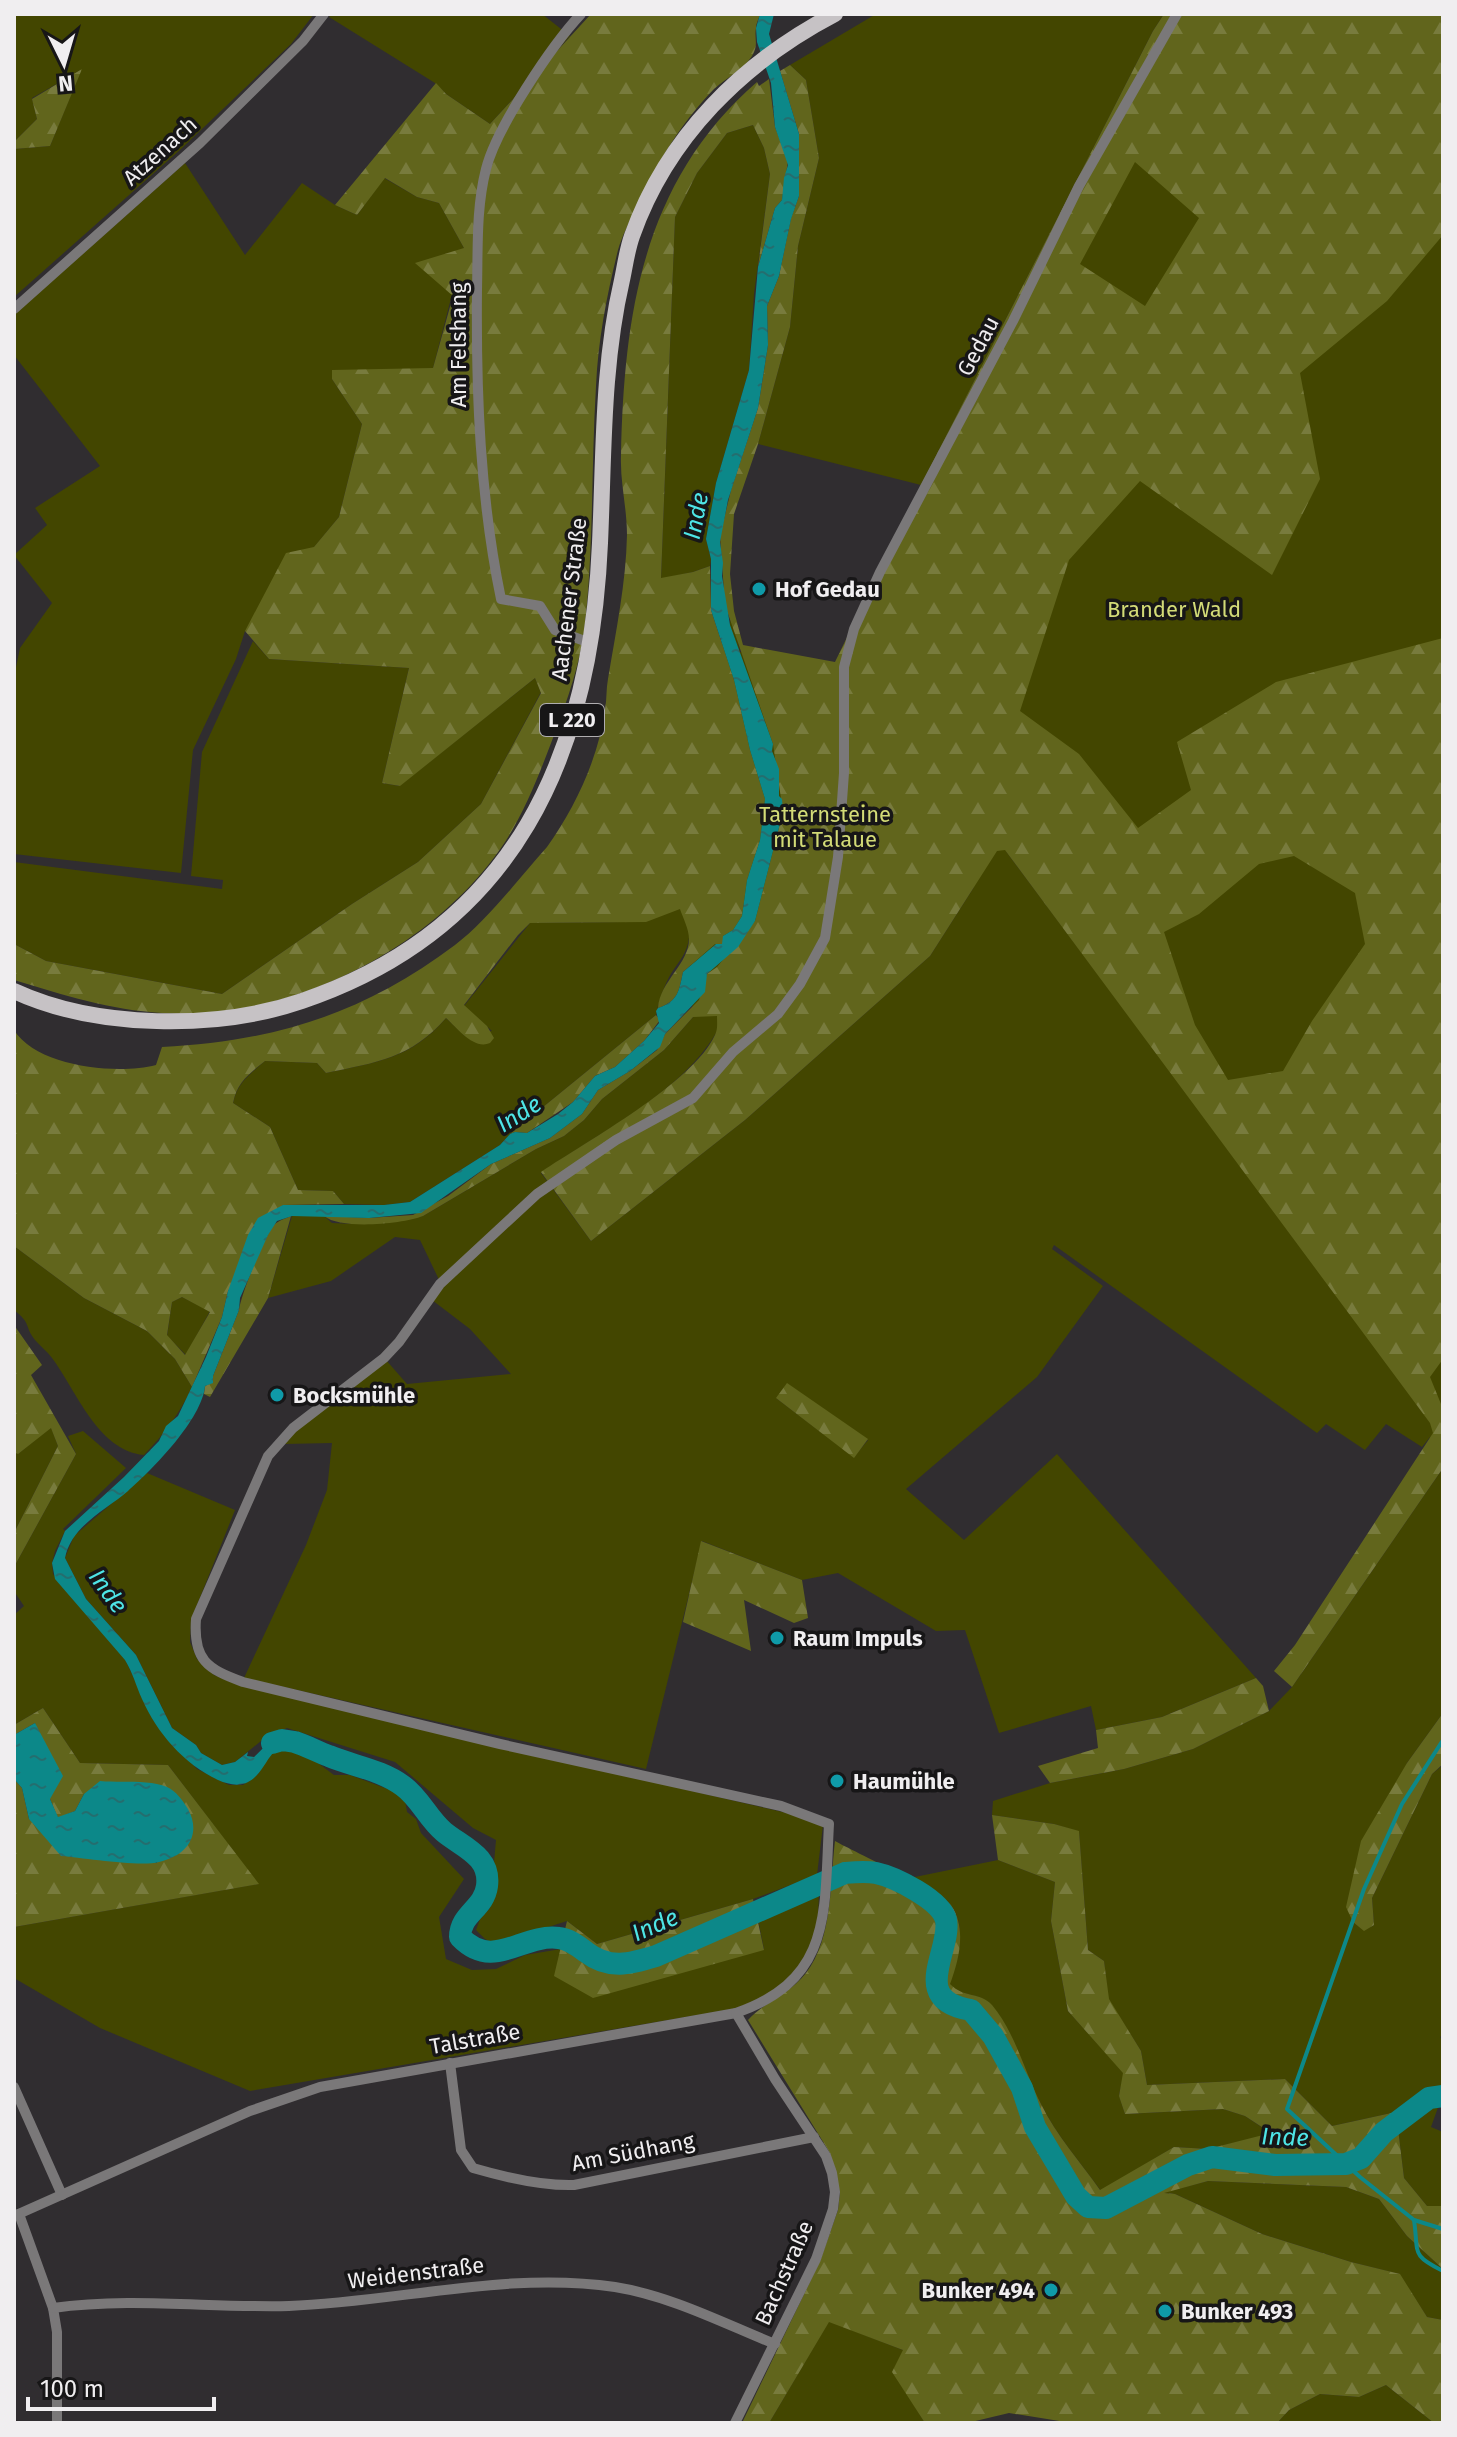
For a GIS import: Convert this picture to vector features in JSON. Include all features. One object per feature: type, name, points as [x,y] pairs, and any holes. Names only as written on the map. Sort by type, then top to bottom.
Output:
[{"type":"main road","name":"Aachener Straße","points":[[14,991],[91,1015],[162,1021],[221,1019],[281,1008],[328,993],[408,951],[449,920],[486,885],[515,846],[554,775],[581,693],[600,549],[606,383],[616,308],[631,238],[667,162],[720,96],[784,43],[835,14]]},
{"type":"street","name":"Atzenach","points":[[14,309],[200,143],[303,41],[324,14]]},
{"type":"street","name":"Am Felshang","points":[[581,14],[562,34],[502,129],[486,165],[479,208],[476,385],[494,567],[501,599],[540,606],[555,630],[590,643]]},
{"type":"street","name":"Gedau","points":[[829,1824],[781,1806],[727,1792],[500,1744],[243,1682],[217,1672],[201,1658],[195,1640],[196,1619],[268,1456],[293,1428],[384,1358],[440,1284],[537,1194],[616,1140],[693,1098],[733,1052],[778,1014],[800,984],[825,938],[838,857],[844,773],[844,667],[854,629],[880,572],[1013,321],[1091,163],[1177,14]]},
{"type":"street","name":"Talstraße","points":[[17,2215],[256,2108],[320,2087],[736,2013],[777,1995],[804,1969],[815,1950],[823,1901],[829,1824]]},
{"type":"street","name":"Bachstraße","points":[[735,2423],[816,2259],[833,2209],[835,2192],[826,2156],[736,2013]]},
{"type":"street","name":"Am Südhang","points":[[450,2063],[461,2150],[473,2168],[485,2172],[559,2186],[574,2185],[814,2137]]},
{"type":"street","points":[[14,2087],[62,2195]]},
{"type":"street","points":[[17,2215],[53,2308],[57,2332],[57,2423]]},
{"type":"street","name":"Weidenstraße","points":[[53,2308],[122,2302],[324,2304],[495,2284],[554,2282],[616,2288],[670,2301],[775,2344]]},
{"type":"green space","points":[[14,14],[314,14],[291,44],[181,149],[14,297],[14,149],[50,146],[81,70],[32,98],[37,119],[14,142]]},
{"type":"green space","points":[[332,14],[542,14],[570,36],[490,124],[435,83],[329,17]]},
{"type":"green space","points":[[591,14],[760,14],[755,49],[749,61],[714,89],[679,131],[651,177],[618,250],[597,369],[589,571],[582,645],[556,730],[534,787],[513,829],[475,880],[440,915],[399,945],[355,971],[308,991],[259,1005],[210,1013],[162,1013],[106,1005],[14,980],[14,944],[46,961],[222,994],[418,862],[481,804],[541,693],[535,678],[400,786],[382,783],[409,668],[269,659],[245,631],[286,553],[314,547],[339,517],[362,424],[332,379],[332,370],[433,368],[453,296],[415,263],[464,248],[439,203],[417,197],[385,178],[357,215],[335,205],[436,83],[446,94],[490,124]]},
{"type":"green space","points":[[876,14],[1164,14],[921,485],[758,444],[790,327],[798,246],[819,158],[806,80],[790,65]]},
{"type":"green space","name":"Brander Wald","points":[[1164,14],[1443,14],[1443,235],[1387,301],[1300,373],[1320,479],[1272,575],[1140,481],[1069,560],[1020,711],[1079,754],[1138,828],[1191,790],[1177,742],[1276,682],[1443,638],[1443,1359],[1430,1377],[1443,1409],[1443,1468],[1292,1687],[1274,1671],[1295,1645],[1433,1433],[1430,1423],[1005,850],[997,851],[930,956],[745,1120],[591,1241],[541,1172],[637,1110],[685,1072],[715,1035],[717,1016],[693,1017],[664,1050],[602,1099],[584,1120],[564,1136],[536,1149],[423,1216],[387,1223],[357,1224],[324,1216],[369,1218],[413,1215],[448,1196],[491,1164],[550,1138],[582,1114],[598,1090],[657,1050],[665,1034],[699,1000],[707,974],[717,967],[755,921],[783,812],[773,744],[725,605],[720,536],[731,490],[758,408],[768,345],[767,306],[779,276],[791,218],[799,196],[799,134],[780,71],[790,65],[806,80],[819,158],[798,246],[790,327],[758,444],[734,514],[730,574],[734,611],[743,645],[835,662],[921,485]],"holes":[[[1135,162],[1199,218],[1145,306],[1080,264]],[[1294,856],[1355,893],[1365,944],[1312,1021],[1283,1071],[1228,1080],[1195,1025],[1164,932],[1199,914],[1259,864]]]},
{"type":"green space","name":"Tatternsteine mit Talaue","points":[[1188,14],[1443,14],[1443,1455],[1430,1437],[1422,1447],[1386,1424],[1365,1450],[1326,1424],[1317,1433],[1054,1245],[1052,1249],[1103,1286],[1037,1377],[906,1489],[964,1540],[1057,1454],[1256,1678],[1162,1717],[1096,1730],[1091,1706],[999,1733],[965,1630],[936,1631],[838,1573],[802,1580],[702,1541],[646,1769],[244,1678],[306,1545],[327,1490],[332,1443],[284,1444],[295,1430],[386,1360],[407,1384],[511,1374],[470,1329],[432,1300],[442,1286],[420,1240],[395,1237],[331,1281],[268,1298],[292,1216],[324,1216],[332,1223],[354,1224],[423,1216],[536,1149],[564,1136],[584,1120],[602,1099],[664,1050],[693,1017],[689,938],[685,952],[664,988],[656,1015],[500,1145],[410,1202],[344,1204],[333,1191],[298,1190],[270,1127],[233,1103],[238,1090],[265,1061],[317,1063],[326,1073],[392,1057],[420,1042],[446,1018],[465,1036],[492,1031],[464,1006],[530,923],[620,922],[732,617],[740,652],[838,668]],"holes":[[[1005,850],[1164,1042],[1205,1116],[1204,1116]],[[974,887],[930,956],[745,1120],[591,1241],[541,1173],[660,1094],[700,1055],[716,1033]],[[776,1398],[868,1440],[854,1457]]]},
{"type":"green space","points":[[82,69],[50,146],[14,149],[14,142],[37,119],[32,99]]},
{"type":"green space","points":[[769,79],[775,127],[788,161],[782,200],[775,208],[758,267],[770,174],[764,148],[753,125],[727,133],[697,173],[675,217],[661,578],[710,566],[711,610],[734,680],[765,799],[760,840],[747,880],[742,916],[733,930],[723,936],[723,944],[715,944],[683,972],[674,998],[658,1008],[664,989],[688,948],[688,931],[680,909],[646,922],[530,923],[464,1005],[487,1026],[494,1038],[490,1043],[472,1041],[446,1018],[433,1032],[406,1051],[377,1062],[326,1073],[317,1063],[265,1061],[254,1070],[241,1084],[233,1103],[270,1127],[298,1190],[333,1191],[344,1204],[283,1205],[228,1291],[222,1317],[192,1387],[175,1359],[147,1331],[84,1298],[14,1246],[14,1030],[25,1043],[59,1060],[121,1069],[156,1065],[162,1047],[243,1038],[317,1020],[386,989],[455,945],[491,912],[547,847],[584,781],[602,727],[626,553],[627,525],[621,456],[627,351],[647,252],[665,206],[688,162],[719,121],[757,82],[759,86]],"holes":[[[182,1297],[210,1312],[185,1355],[167,1335],[172,1302]]]},
{"type":"green space","points":[[753,125],[764,148],[770,174],[754,294],[749,370],[716,483],[706,539],[710,566],[661,579],[675,217],[697,173],[727,133]]},
{"type":"green space","points":[[185,163],[245,255],[302,183],[335,205],[357,215],[384,178],[417,197],[439,203],[464,248],[433,368],[332,379],[362,424],[339,517],[245,631],[236,659],[193,750],[181,873],[14,854],[14,677],[20,648],[52,603],[14,555],[47,525],[35,508],[100,466],[14,355],[14,315]]},
{"type":"green space","points":[[253,641],[269,659],[409,668],[382,783],[399,786],[535,678],[541,692],[481,804],[418,862],[222,994],[46,961],[14,944],[14,862],[222,889],[223,880],[191,876],[202,752]]},
{"type":"green space","points":[[656,1015],[660,1020],[644,1041],[615,1067],[595,1076],[573,1102],[527,1133],[510,1134]]},
{"type":"green space","points":[[291,1216],[268,1298],[210,1397],[204,1394],[205,1386],[213,1382],[259,1253],[274,1225]]},
{"type":"green space","points":[[14,1246],[84,1298],[147,1331],[175,1359],[192,1387],[171,1423],[144,1455],[128,1451],[101,1431],[52,1358],[14,1310]]},
{"type":"green space","points":[[182,1297],[210,1311],[186,1355],[167,1336],[172,1302]]},
{"type":"green space","points":[[14,1325],[42,1365],[31,1375],[76,1454],[14,1567],[14,1533],[58,1446],[51,1428],[18,1454],[14,1452]]},
{"type":"green space","points":[[787,1383],[868,1439],[854,1458],[776,1398]]},
{"type":"green space","points":[[51,1427],[58,1446],[14,1533],[14,1452],[19,1453]]},
{"type":"green space","points":[[83,1431],[126,1468],[63,1529],[65,1531],[52,1563],[53,1574],[125,1659],[154,1721],[197,1769],[229,1785],[243,1785],[258,1774],[270,1753],[283,1747],[299,1749],[334,1775],[350,1775],[393,1791],[405,1800],[407,1812],[416,1819],[421,1833],[464,1879],[439,1917],[446,1959],[472,1970],[496,1969],[525,1955],[561,1949],[555,1976],[764,1949],[757,1915],[819,1894],[815,1936],[811,1949],[797,1970],[778,1987],[733,2009],[250,2091],[100,2028],[14,1978],[14,1927],[258,1884],[168,1765],[80,1763],[43,1708],[14,1725],[14,1615],[24,1606],[14,1591],[14,1567],[76,1454],[68,1436]]},
{"type":"green space","points":[[1443,1468],[1443,1713],[1407,1763],[1353,1922],[1364,1930],[1374,1925],[1372,1898],[1432,1774],[1443,1765],[1443,2035],[1440,2037],[1443,2042],[1443,2089],[1396,2112],[1332,2126],[1285,2079],[1147,2085],[1141,2051],[1108,1999],[1104,1961],[1088,1950],[1079,1832],[1054,1824],[992,1815],[993,1801],[1050,1783],[1124,1769],[1193,1749],[1269,1711],[1292,1687]]},
{"type":"green space","points":[[147,1473],[235,1510],[191,1620],[190,1642],[197,1659],[214,1675],[241,1686],[791,1814],[823,1825],[817,1875],[753,1899],[597,1944],[567,1921],[496,1944],[485,1939],[476,1930],[480,1919],[490,1908],[496,1840],[473,1828],[395,1762],[287,1728],[266,1737],[235,1762],[222,1765],[201,1753],[196,1745],[172,1728],[136,1655],[86,1599],[65,1558],[74,1536]]},
{"type":"green space","points":[[701,1541],[802,1580],[808,1618],[794,1623],[744,1600],[751,1651],[683,1622]]},
{"type":"green space","points":[[1256,1678],[1263,1686],[1269,1711],[1193,1749],[1124,1769],[1050,1783],[1038,1766],[1098,1748],[1096,1730],[1162,1717]]},
{"type":"green space","points":[[43,1708],[80,1763],[168,1765],[259,1884],[14,1927],[14,1779],[22,1788],[29,1819],[157,1863],[150,1783],[126,1784],[84,1794],[75,1811],[58,1818],[50,1799],[35,1723],[14,1735],[14,1725]]},
{"type":"green space","points":[[1443,1713],[1443,1764],[1432,1774],[1372,1898],[1374,1925],[1364,1931],[1353,1922],[1346,1907],[1361,1841],[1407,1763]]},
{"type":"green space","points":[[992,1815],[1079,1831],[1088,1950],[1104,1961],[1109,1999],[1141,2051],[1147,2085],[1285,2079],[1332,2126],[1396,2112],[1404,2178],[1427,2206],[1443,2206],[1443,2269],[1407,2236],[1379,2199],[1346,2187],[1208,2181],[1164,2193],[1175,2194],[1262,2234],[1400,2274],[1427,2317],[1443,2320],[1443,2423],[1434,2423],[1386,2385],[1359,2397],[1320,2394],[1289,2410],[1277,2423],[1072,2423],[1009,2413],[967,2423],[925,2423],[892,2372],[903,2350],[829,2322],[769,2423],[742,2423],[820,2261],[838,2210],[840,2193],[830,2153],[748,2020],[800,1980],[815,1959],[826,1927],[835,1841],[951,1905],[960,1934],[950,1984],[992,2005],[1013,2040],[1047,2115],[1100,2190],[1174,2147],[1208,2149],[1271,2133],[1245,2116],[1223,2109],[1125,2114],[1119,2096],[1123,2073],[1068,2011],[1051,1921],[1055,1882],[998,1860]]},
{"type":"green space","points":[[998,1860],[1055,1882],[1051,1921],[1068,2011],[1124,2073],[1119,2095],[1125,2114],[1223,2109],[1245,2116],[1272,2134],[1208,2149],[1174,2147],[1101,2191],[1047,2115],[1013,2040],[991,2005],[949,1984],[960,1943],[959,1922],[950,1904],[941,1896],[905,1879]]},
{"type":"green space","points":[[753,1899],[764,1950],[593,1998],[554,1976],[567,1921],[597,1944]]},
{"type":"green space","points":[[1440,2102],[1431,2127],[1443,2132],[1443,2206],[1427,2206],[1404,2178],[1398,2128]]},
{"type":"green space","points":[[1208,2181],[1346,2187],[1379,2199],[1407,2236],[1443,2269],[1443,2320],[1427,2317],[1399,2274],[1262,2234],[1175,2194],[1161,2193]]},
{"type":"green space","points":[[829,2321],[903,2350],[910,2398],[925,2423],[769,2423]]},
{"type":"green space","points":[[1386,2385],[1434,2423],[1277,2423],[1289,2410],[1320,2394],[1359,2397]]},
{"type":"water","points":[[760,14],[774,14],[769,34],[799,134],[799,196],[779,276],[767,306],[768,345],[758,408],[728,500],[720,542],[730,625],[773,744],[772,751],[779,769],[779,796],[782,799],[783,812],[755,921],[738,947],[707,974],[705,992],[665,1034],[660,1047],[630,1071],[598,1090],[582,1114],[550,1138],[491,1164],[421,1213],[369,1218],[292,1216],[277,1221],[240,1298],[239,1310],[213,1383],[205,1386],[202,1399],[186,1428],[138,1482],[90,1520],[74,1537],[65,1558],[86,1599],[136,1655],[172,1728],[196,1745],[201,1753],[222,1765],[235,1762],[248,1752],[247,1756],[254,1757],[280,1735],[305,1738],[299,1749],[278,1749],[248,1782],[238,1785],[223,1782],[194,1765],[173,1746],[148,1712],[125,1660],[55,1579],[52,1563],[65,1531],[124,1477],[178,1416],[206,1357],[248,1235],[258,1218],[283,1205],[410,1202],[500,1145],[510,1134],[527,1133],[558,1114],[595,1076],[615,1067],[644,1041],[659,1023],[658,1008],[677,994],[683,972],[716,944],[722,944],[723,936],[733,930],[742,916],[747,880],[760,840],[765,799],[734,680],[711,610],[711,559],[706,539],[716,483],[749,370],[758,267],[775,208],[782,200],[788,165],[775,127],[771,83],[757,42],[756,28]]},
{"type":"water","points":[[35,1723],[63,1776],[50,1799],[58,1817],[75,1811],[84,1794],[100,1781],[160,1785],[176,1794],[188,1809],[193,1827],[189,1843],[177,1855],[150,1863],[61,1856],[29,1819],[22,1788],[14,1779],[14,1735]]},
{"type":"waterway","name":"Inde","points":[[272,1743],[282,1740],[295,1742],[395,1781],[414,1796],[438,1827],[474,1853],[484,1867],[487,1886],[482,1900],[464,1923],[460,1937],[472,1947],[485,1951],[559,1938],[570,1941],[603,1961],[628,1963],[656,1956],[845,1873],[876,1873],[916,1890],[936,1905],[946,1920],[937,1972],[941,1996],[952,2004],[971,2010],[993,2036],[1022,2088],[1035,2127],[1076,2196],[1088,2207],[1106,2208],[1188,2165],[1212,2157],[1275,2165],[1346,2164],[1361,2158],[1384,2132],[1429,2098],[1443,2096]]},
{"type":"waterway","points":[[1443,1740],[1402,1804],[1364,1889],[1287,2109],[1360,2177],[1414,2220],[1443,2229]]},
{"type":"waterway","points":[[1414,2220],[1418,2252],[1425,2261],[1443,2271]]},
{"type":"place","name":"Hof Gedau","points":[[759,589]]},
{"type":"place","name":"Bocksmühle","points":[[277,1395]]},
{"type":"place","name":"Raum Impuls","points":[[777,1638]]},
{"type":"place","name":"Haumühle","points":[[837,1781]]},
{"type":"place","name":"Bunker 494","points":[[1051,2290]]},
{"type":"place","name":"Bunker 493","points":[[1165,2311]]}]
